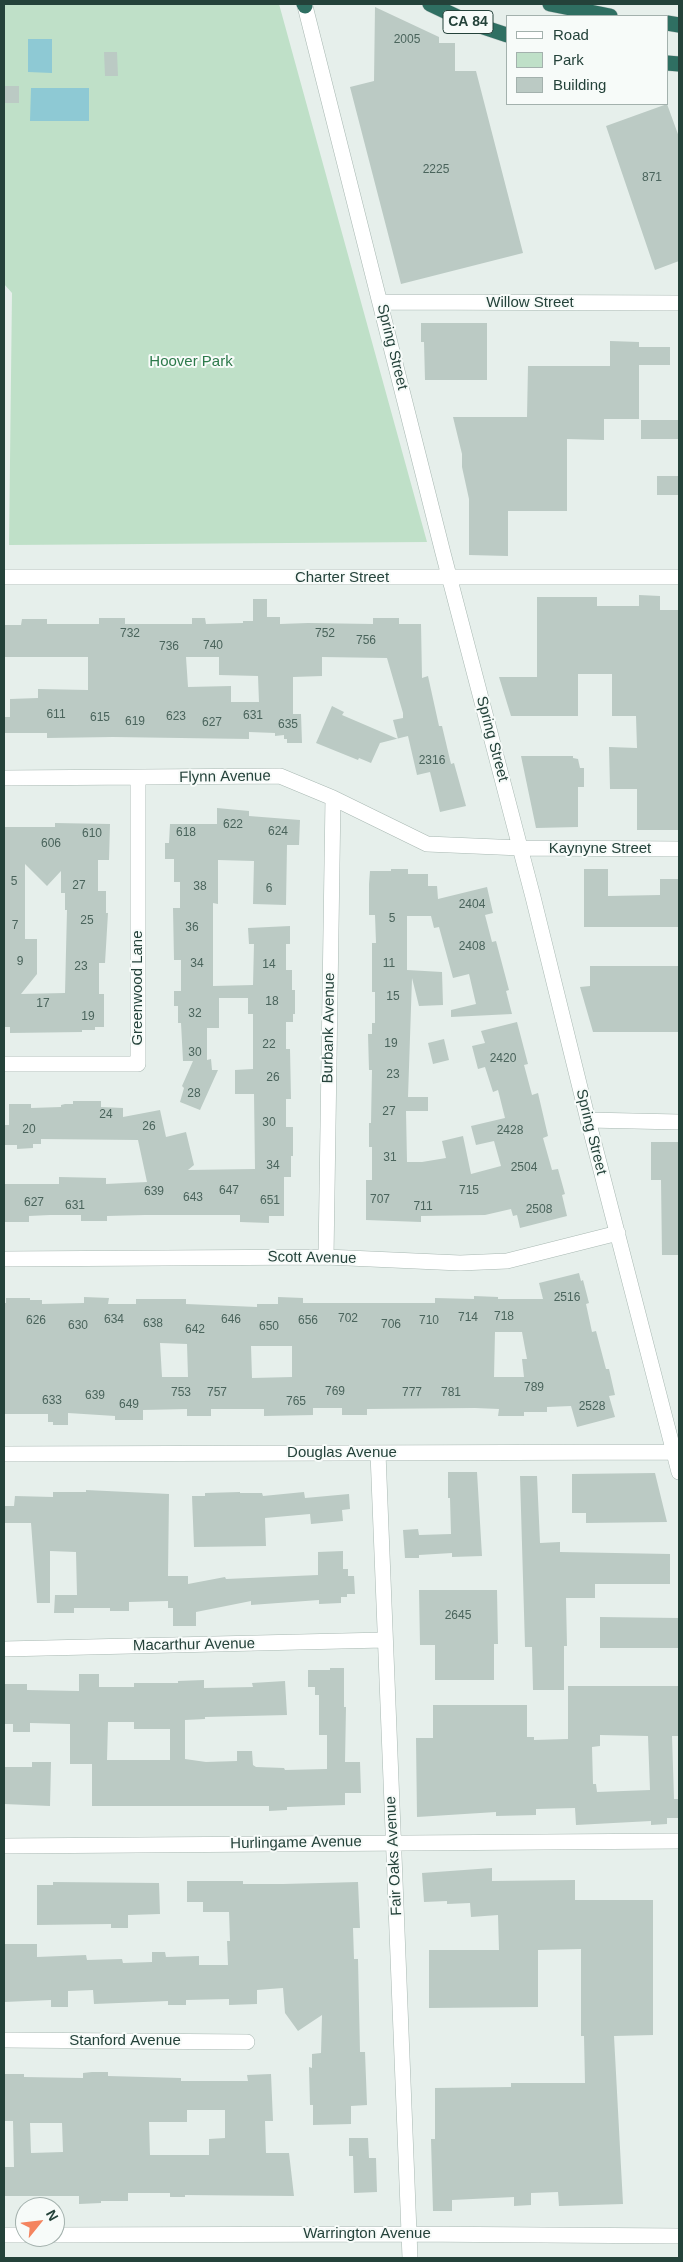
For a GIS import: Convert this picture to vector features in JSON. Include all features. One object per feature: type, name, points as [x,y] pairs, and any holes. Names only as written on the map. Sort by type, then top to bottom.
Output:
[{"type":"highway","name":"CA 84","points":[[430,4],[468,22],[506,35]]},
{"type":"highway","points":[[550,4],[605,15]]},
{"type":"street","name":"Spring Street","points":[[305,5],[450,578],[521,848],[588,1120],[677,1452],[679,1472]]},
{"type":"street","name":"Willow Street","points":[[381,302],[679,303]]},
{"type":"street","name":"Charter Street","points":[[4,577],[679,577]]},
{"type":"street","name":"Flynn Avenue","points":[[4,778],[280,776],[333,798],[427,844],[521,848]]},
{"type":"street","name":"Greenwood Lane","points":[[4,1064],[138,1064],[138,778]]},
{"type":"street","name":"Burbank Avenue","points":[[326,1257],[333,798]]},
{"type":"street","name":"Kaynyne Street","points":[[521,848],[679,849]]},
{"type":"street","points":[[588,1120],[679,1122]]},
{"type":"street","name":"Scott Avenue","points":[[4,1259],[326,1257],[460,1262],[507,1261],[618,1233]]},
{"type":"street","name":"Douglas Avenue","points":[[4,1454],[677,1452]]},
{"type":"street","name":"Fair Oaks Avenue","points":[[378,1453],[410,2258]]},
{"type":"street","name":"Macarthur Avenue","points":[[4,1649],[384,1640]]},
{"type":"street","name":"Hurlingame Avenue","points":[[4,1846],[679,1841]]},
{"type":"street","name":"Stanford Avenue","points":[[4,2040],[247,2042]]},
{"type":"street","name":"Warrington Avenue","points":[[65,2235],[410,2234],[679,2236]]},
{"type":"green space","name":"Hoover Park","points":[[4,4],[279,4],[427,542],[9,545],[12,293],[4,284]]},
{"type":"water","points":[[28,39],[52,39],[52,73],[28,72]]},
{"type":"water","points":[[31,88],[89,88],[89,121],[30,121]]},
{"type":"building","points":[[375,7],[439,37],[439,43],[455,43],[455,71],[476,71],[523,253],[401,284],[350,87],[374,81]]},
{"type":"building","points":[[104,52],[117,52],[118,76],[105,76]]},
{"type":"building","points":[[4,86],[19,86],[19,103],[4,103]]},
{"type":"building","points":[[667,105],[679,137],[679,261],[655,270],[606,126]]},
{"type":"building","points":[[421,323],[487,323],[487,380],[425,380],[424,342],[421,342]]},
{"type":"building","points":[[610,341],[639,342],[639,347],[670,347],[670,365],[639,365],[639,419],[604,419],[604,440],[567,439],[567,511],[508,511],[508,556],[469,555],[469,499],[462,467],[462,454],[453,417],[527,417],[528,366],[610,366]]},
{"type":"building","points":[[641,420],[679,420],[679,439],[641,439]]},
{"type":"building","points":[[657,476],[679,476],[679,495],[657,495]]},
{"type":"building","points":[[639,595],[660,596],[660,610],[679,610],[678,830],[637,830],[637,789],[610,789],[609,747],[637,748],[636,716],[612,716],[612,674],[578,674],[578,716],[511,716],[499,677],[537,677],[537,597],[597,597],[597,606],[639,606]]},
{"type":"building","points":[[253,599],[267,599],[267,617],[280,617],[280,624],[373,624],[373,618],[399,618],[399,624],[421,624],[422,678],[428,676],[439,726],[442,726],[451,764],[454,763],[466,806],[440,812],[430,772],[417,775],[408,736],[398,739],[393,720],[403,718],[403,713],[387,658],[322,657],[322,676],[293,677],[293,714],[301,714],[302,743],[287,743],[284,735],[275,736],[275,733],[249,732],[249,739],[47,738],[47,733],[4,733],[4,717],[10,717],[10,699],[38,698],[38,689],[88,690],[88,657],[4,657],[4,625],[21,625],[22,619],[47,619],[47,624],[99,624],[99,618],[125,618],[125,624],[192,624],[192,618],[205,618],[206,624],[253,621]],"holes":[[[186,657],[219,657],[219,675],[258,676],[259,702],[231,702],[231,686],[188,687]]]},
{"type":"building","points":[[332,706],[344,712],[342,715],[397,739],[380,743],[371,763],[359,758],[358,760],[316,743]]},
{"type":"building","points":[[521,756],[573,756],[573,758],[578,759],[580,768],[584,768],[584,787],[578,787],[578,827],[536,828]]},
{"type":"building","points":[[217,808],[249,811],[249,816],[300,820],[299,845],[287,845],[286,905],[253,904],[254,861],[218,860],[218,904],[213,903],[213,986],[253,985],[254,944],[249,944],[248,928],[290,926],[290,944],[286,944],[286,970],[292,970],[292,990],[295,990],[295,1014],[293,1014],[293,1022],[286,1022],[286,1049],[290,1049],[291,1099],[286,1099],[286,1127],[293,1127],[293,1156],[291,1156],[291,1177],[284,1177],[284,1216],[269,1216],[269,1223],[240,1222],[240,1215],[107,1216],[107,1221],[81,1221],[81,1215],[50,1215],[29,1216],[29,1222],[4,1222],[4,1184],[59,1184],[59,1177],[106,1178],[106,1184],[147,1182],[138,1140],[41,1139],[41,1144],[33,1144],[33,1148],[17,1149],[17,1145],[4,1145],[4,1125],[9,1125],[9,1104],[31,1104],[31,1108],[61,1107],[61,1105],[65,1104],[73,1104],[73,1101],[101,1101],[101,1107],[123,1108],[123,1117],[160,1110],[166,1137],[186,1132],[194,1165],[188,1170],[255,1169],[254,1094],[235,1094],[235,1070],[253,1069],[253,1014],[248,1014],[248,998],[219,998],[219,1028],[207,1028],[207,1060],[211,1059],[212,1070],[218,1070],[200,1110],[180,1102],[184,1088],[182,1086],[193,1061],[183,1061],[181,1023],[178,1023],[178,1006],[174,1006],[174,991],[181,991],[181,960],[174,960],[173,908],[180,908],[180,882],[174,882],[174,859],[165,859],[165,843],[169,843],[170,824],[217,824]]},
{"type":"building","points":[[55,823],[110,824],[109,860],[98,860],[98,891],[106,891],[106,913],[108,913],[105,963],[99,963],[99,994],[104,994],[104,1027],[95,1027],[95,1030],[82,1030],[82,1032],[10,1033],[10,1027],[4,1027],[4,827],[55,827]],"holes":[[[25,864],[47,886],[61,871],[61,893],[65,893],[65,910],[67,910],[65,993],[21,994],[37,974],[37,939],[25,939]]]},
{"type":"building","points":[[391,869],[408,869],[408,874],[428,874],[428,886],[437,886],[438,899],[487,887],[493,913],[485,915],[492,942],[496,941],[509,990],[506,991],[512,1014],[451,1017],[451,1010],[476,1004],[469,974],[453,978],[439,927],[434,928],[431,916],[407,916],[407,970],[442,972],[443,1005],[419,1006],[412,978],[408,1097],[428,1097],[428,1111],[406,1111],[407,1162],[422,1162],[446,1158],[442,1141],[463,1136],[471,1174],[501,1166],[494,1141],[476,1145],[471,1126],[505,1118],[498,1090],[493,1092],[485,1067],[478,1069],[472,1046],[485,1043],[481,1031],[517,1022],[528,1064],[524,1065],[532,1095],[538,1093],[548,1136],[543,1138],[552,1170],[558,1169],[565,1194],[562,1195],[567,1216],[520,1228],[517,1215],[513,1216],[511,1209],[485,1215],[421,1216],[421,1222],[366,1220],[366,1180],[372,1180],[372,1147],[369,1147],[369,1123],[371,1123],[372,1070],[369,1070],[368,1034],[372,1034],[372,1023],[375,1023],[375,992],[372,992],[372,943],[376,943],[375,915],[369,915],[369,884],[370,871],[391,871]]},
{"type":"building","points":[[584,869],[608,869],[608,896],[660,895],[660,879],[679,879],[679,927],[584,927]]},
{"type":"building","points":[[590,966],[679,966],[679,1032],[593,1032],[580,987],[590,986]]},
{"type":"building","points":[[444,1039],[449,1060],[433,1064],[428,1043]]},
{"type":"building","points":[[651,1142],[679,1142],[679,1255],[662,1255],[661,1180],[651,1180]]},
{"type":"building","points":[[579,1273],[581,1281],[583,1280],[589,1303],[586,1304],[592,1332],[596,1331],[606,1369],[609,1369],[615,1395],[609,1396],[615,1417],[577,1427],[571,1406],[547,1407],[547,1412],[524,1412],[524,1416],[498,1416],[499,1409],[475,1408],[367,1409],[367,1415],[342,1415],[342,1408],[313,1408],[313,1415],[264,1416],[264,1409],[211,1409],[211,1416],[187,1416],[187,1409],[143,1410],[143,1420],[115,1420],[115,1416],[68,1413],[68,1425],[53,1425],[53,1422],[48,1422],[48,1414],[4,1414],[4,1303],[6,1303],[6,1298],[42,1300],[42,1304],[84,1303],[84,1297],[109,1298],[108,1304],[136,1304],[136,1299],[186,1299],[186,1304],[257,1307],[257,1304],[278,1304],[278,1297],[303,1298],[303,1303],[435,1303],[435,1298],[474,1299],[474,1296],[498,1297],[498,1299],[543,1299],[539,1283]],"holes":[[[495,1332],[522,1332],[527,1359],[522,1359],[524,1377],[494,1377]],[[160,1343],[187,1344],[188,1377],[162,1377]],[[251,1346],[292,1346],[292,1377],[252,1378]]]},
{"type":"building","points":[[448,1472],[477,1472],[482,1556],[452,1557],[452,1553],[419,1555],[419,1558],[405,1558],[403,1530],[418,1529],[419,1535],[451,1534]]},
{"type":"building","points":[[655,1473],[667,1522],[586,1523],[586,1513],[572,1513],[572,1474]]},
{"type":"building","points":[[520,1476],[537,1476],[540,1543],[560,1542],[560,1552],[670,1554],[670,1584],[595,1584],[595,1598],[566,1598],[567,1646],[564,1646],[564,1690],[533,1690],[532,1647],[525,1647]]},
{"type":"building","points":[[86,1490],[169,1494],[168,1576],[188,1576],[188,1584],[225,1577],[226,1579],[318,1575],[318,1552],[343,1551],[343,1569],[348,1569],[348,1576],[354,1576],[355,1594],[347,1594],[347,1597],[341,1597],[341,1603],[319,1604],[319,1600],[251,1605],[251,1601],[196,1612],[196,1626],[173,1626],[173,1608],[168,1608],[168,1601],[129,1602],[129,1611],[110,1611],[110,1608],[74,1608],[74,1613],[54,1613],[55,1595],[77,1595],[76,1552],[50,1551],[50,1603],[37,1603],[31,1523],[4,1523],[4,1506],[14,1506],[15,1496],[53,1497],[53,1492],[86,1492]]},
{"type":"building","points":[[304,1492],[305,1498],[349,1494],[350,1509],[342,1510],[343,1521],[311,1524],[310,1514],[265,1518],[266,1546],[194,1547],[192,1496],[205,1496],[205,1493],[262,1493],[263,1496]]},
{"type":"building","points":[[419,1590],[497,1590],[498,1644],[494,1644],[494,1680],[435,1680],[435,1645],[420,1645]]},
{"type":"building","points":[[600,1617],[679,1618],[679,1648],[600,1648]]},
{"type":"building","points":[[330,1668],[344,1668],[344,1707],[346,1707],[345,1762],[360,1762],[361,1793],[345,1793],[345,1805],[287,1807],[287,1810],[269,1811],[269,1806],[92,1806],[92,1764],[70,1764],[70,1724],[30,1723],[30,1732],[13,1732],[13,1724],[4,1724],[4,1684],[27,1684],[27,1690],[79,1691],[79,1674],[99,1674],[99,1687],[134,1687],[134,1683],[178,1683],[178,1681],[204,1680],[204,1688],[253,1687],[252,1683],[285,1681],[287,1715],[205,1717],[205,1719],[185,1720],[185,1759],[206,1762],[237,1761],[237,1751],[252,1751],[253,1765],[256,1767],[284,1768],[285,1770],[327,1769],[327,1735],[319,1735],[319,1695],[315,1695],[315,1687],[308,1687],[308,1670],[330,1670]],"holes":[[[108,1722],[134,1722],[134,1729],[170,1729],[170,1760],[107,1760]]]},
{"type":"building","points":[[568,1686],[679,1686],[679,1736],[672,1736],[674,1799],[679,1799],[679,1818],[667,1818],[667,1824],[651,1825],[651,1821],[576,1825],[575,1808],[536,1809],[536,1815],[496,1816],[496,1812],[417,1817],[416,1738],[433,1738],[433,1705],[527,1705],[527,1737],[534,1737],[534,1740],[568,1739]],"holes":[[[600,1735],[648,1736],[650,1790],[597,1792],[596,1784],[593,1784],[592,1747],[600,1746]]]},
{"type":"building","points":[[32,1762],[51,1762],[50,1806],[4,1804],[4,1767],[32,1767]]},
{"type":"building","points":[[492,1868],[492,1881],[575,1880],[575,1900],[653,1900],[653,2035],[614,2036],[623,2204],[559,2206],[558,2192],[531,2193],[531,2205],[514,2206],[514,2197],[452,2200],[452,2211],[433,2211],[431,2139],[435,2139],[435,2088],[511,2087],[511,2083],[585,2083],[584,2036],[581,2036],[581,1949],[538,1950],[538,2007],[429,2008],[429,1950],[499,1950],[498,1915],[471,1917],[470,1903],[424,1902],[422,1873]]},
{"type":"building","points":[[187,1881],[243,1881],[243,1884],[358,1882],[360,1928],[353,1928],[354,1959],[358,1959],[360,2052],[365,2052],[367,2105],[351,2106],[351,2124],[313,2125],[313,2105],[310,2105],[309,2067],[312,2068],[312,2054],[321,2053],[322,2015],[298,2031],[285,2013],[283,1988],[257,1990],[257,2004],[229,2005],[229,1999],[186,2000],[186,2005],[168,2005],[168,2001],[94,2004],[93,1990],[68,1991],[68,2007],[51,2007],[51,2000],[4,2002],[4,1944],[37,1944],[37,1957],[86,1955],[87,1960],[122,1959],[123,1963],[152,1962],[152,1952],[165,1952],[166,1957],[199,1956],[199,1965],[228,1965],[227,1941],[230,1941],[229,1912],[203,1912],[203,1902],[187,1902]]},
{"type":"building","points":[[53,1882],[159,1883],[160,1914],[128,1915],[128,1928],[111,1928],[111,1924],[37,1925],[37,1885],[53,1885]]},
{"type":"building","points":[[108,2072],[108,2076],[181,2078],[181,2081],[248,2081],[247,2075],[271,2074],[273,2121],[265,2121],[266,2153],[289,2153],[294,2196],[185,2195],[185,2197],[170,2197],[170,2193],[128,2193],[128,2201],[101,2201],[101,2203],[79,2204],[79,2196],[4,2196],[4,2167],[14,2167],[13,2121],[4,2121],[4,2074],[24,2074],[24,2077],[83,2078],[83,2073]],"holes":[[[187,2110],[225,2110],[225,2138],[209,2139],[209,2155],[150,2155],[149,2122],[187,2122]],[[30,2123],[62,2123],[63,2152],[31,2153]]]},
{"type":"building","points":[[349,2138],[368,2138],[369,2158],[376,2158],[377,2192],[354,2193],[353,2156],[349,2156]]}]
